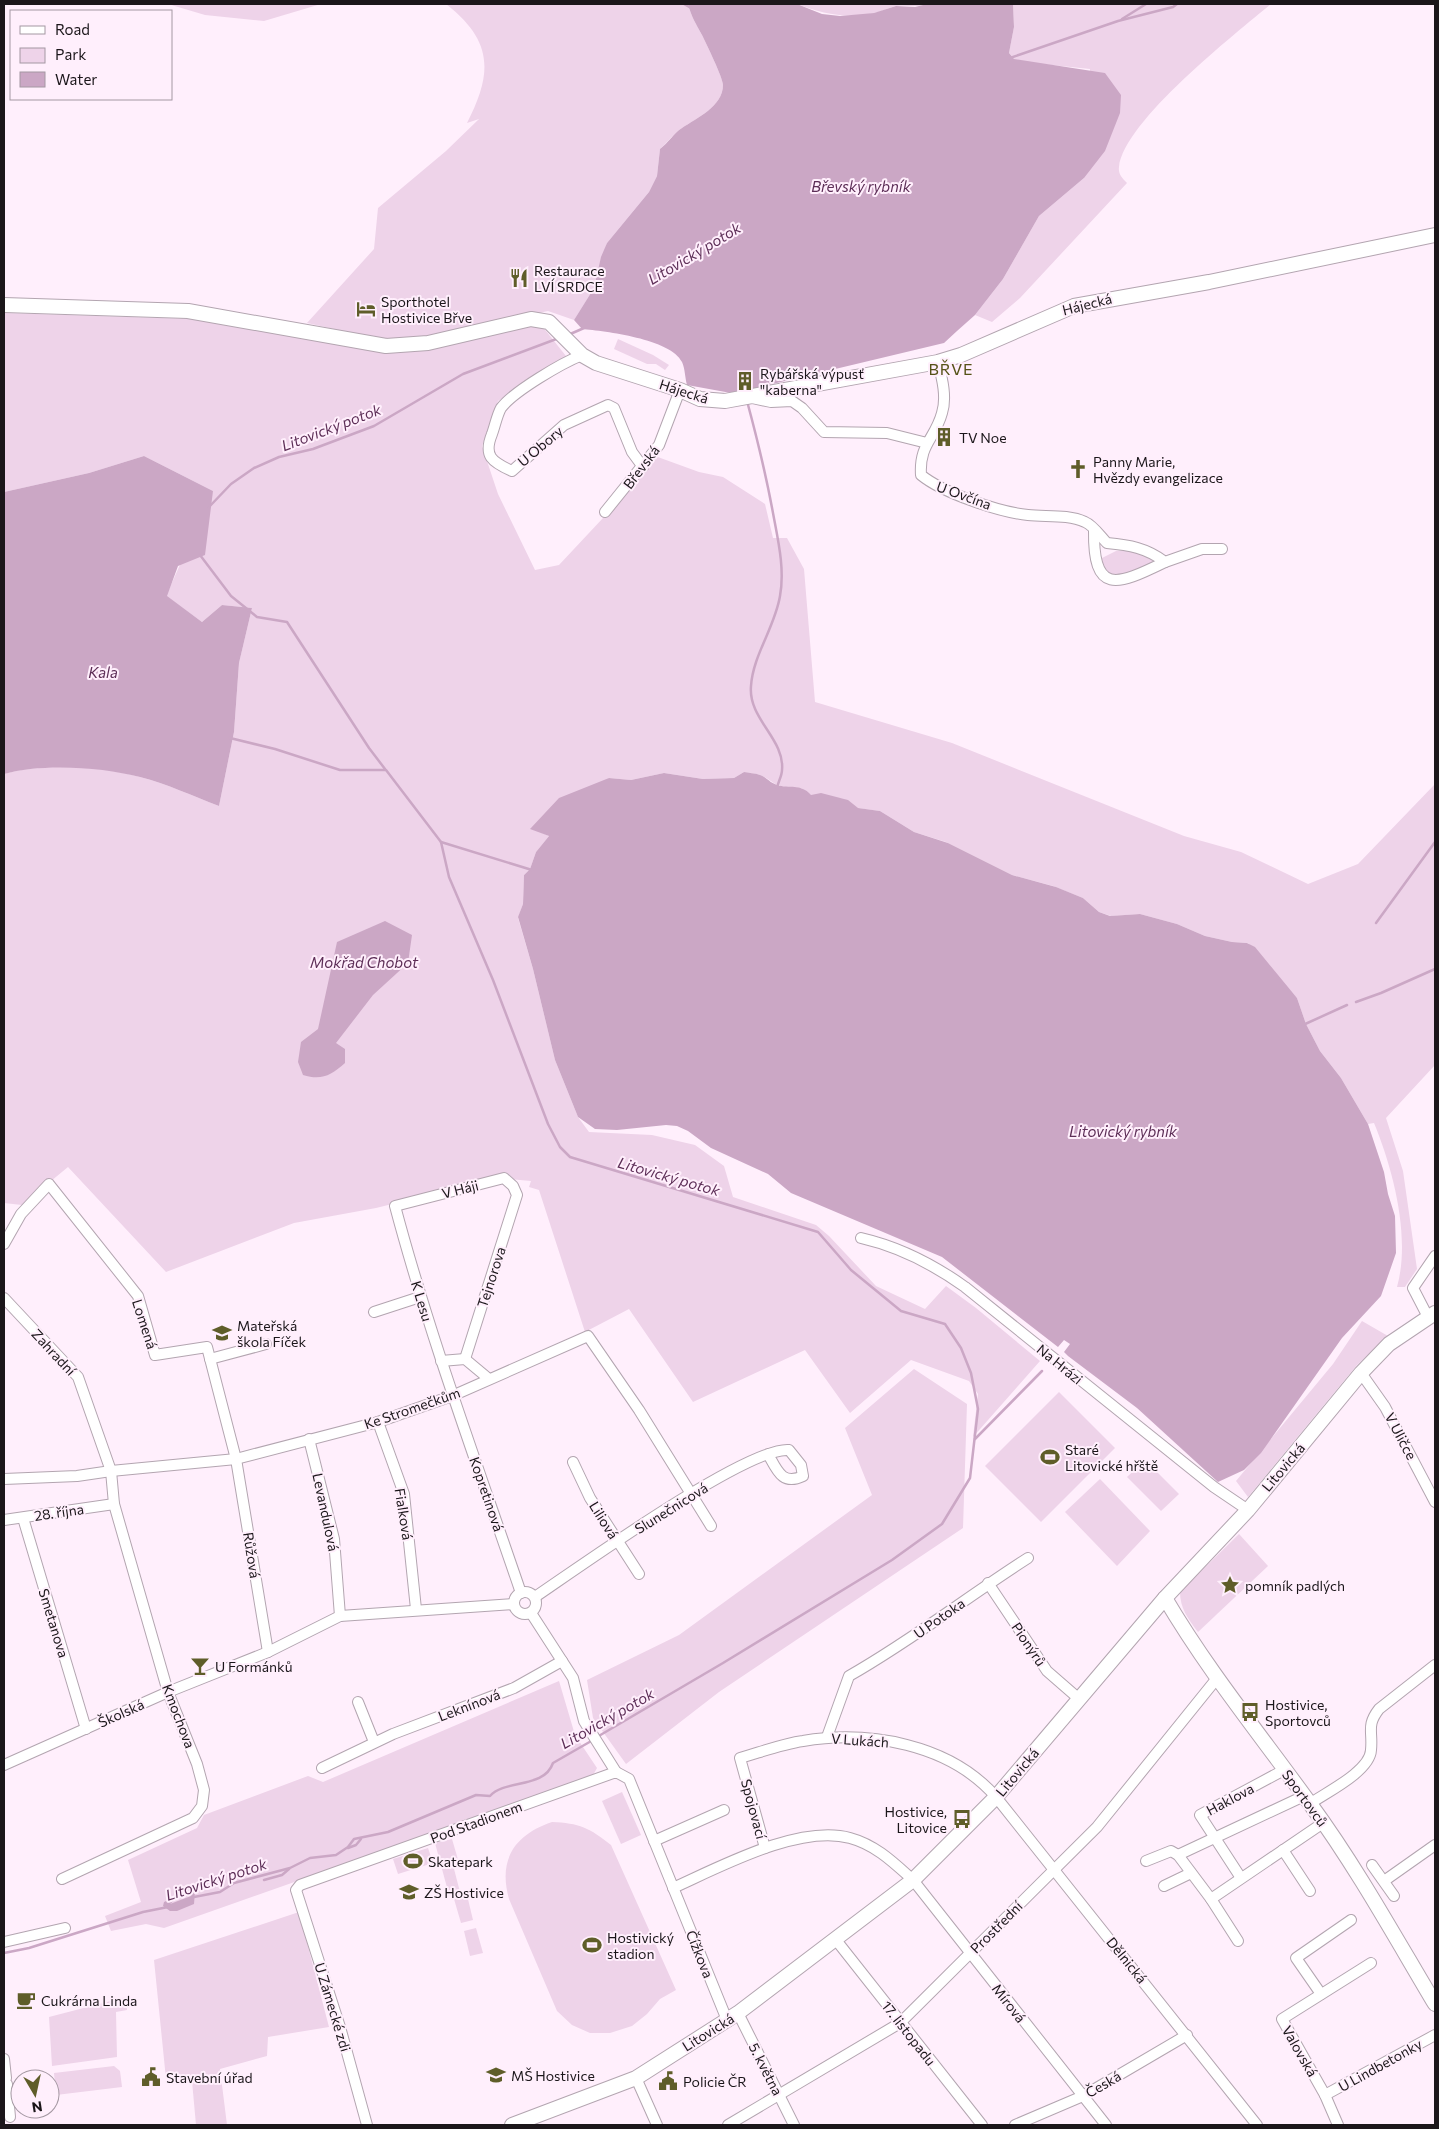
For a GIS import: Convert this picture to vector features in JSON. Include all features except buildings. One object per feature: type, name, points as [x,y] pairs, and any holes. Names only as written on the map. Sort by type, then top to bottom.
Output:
[{"type":"street","name":"Hájecká","points":[[4,305],[188,311],[386,346],[428,343],[531,319],[541,319],[548,322],[582,355],[614,370],[680,390],[700,399],[712,401],[751,398],[938,362],[961,355],[1074,306],[1209,282],[1435,235]]},
{"type":"street","name":"U Obory","points":[[582,355],[562,364],[502,408],[487,446],[490,455],[495,464],[512,471],[564,425],[608,405],[614,408],[632,452],[643,467]]},
{"type":"street","name":"U Ovčína","points":[[938,362],[944,393],[942,413],[920,459],[921,475],[932,484],[977,501],[1026,515],[1062,517],[1086,522],[1107,543],[1128,544],[1151,552],[1165,562]]},
{"type":"street","name":"Břevská","points":[[605,512],[659,445],[680,390]]},
{"type":"street","points":[[751,398],[771,402],[792,401],[802,408],[824,432],[887,433],[927,442]]},
{"type":"street","points":[[1094,530],[1093,556],[1103,576],[1112,580],[1121,580],[1202,549],[1222,549]]},
{"type":"street","name":"V Háji","points":[[395,1206],[504,1178],[513,1186],[517,1195]]},
{"type":"street","name":"Lomená","points":[[4,1244],[20,1214],[48,1184],[138,1296],[155,1355],[207,1347],[210,1358]]},
{"type":"street","name":"Tejnorova","points":[[465,1359],[517,1195]]},
{"type":"street","name":"K Lesu","points":[[395,1206],[420,1298],[452,1396]]},
{"type":"street","name":"Na Hrázi","points":[[861,1238],[906,1252],[936,1266],[965,1287],[1214,1487],[1248,1510]]},
{"type":"street","points":[[1431,1315],[1413,1288],[1435,1256]]},
{"type":"street","name":"Zahradní","points":[[4,1298],[78,1377],[111,1471]]},
{"type":"street","points":[[374,1312],[420,1298]]},
{"type":"street","name":"Litovická","points":[[512,2125],[636,2078],[732,2017],[913,1880],[996,1797],[1078,1698],[1165,1598],[1248,1510],[1361,1373],[1389,1344],[1431,1315]]},
{"type":"street","name":"Ke Stromečkům","points":[[4,1479],[77,1476],[236,1459],[378,1422],[452,1396],[588,1336],[639,1410],[711,1526]]},
{"type":"street","points":[[236,1459],[210,1358],[266,1344]]},
{"type":"street","points":[[441,1361],[465,1359],[489,1379]]},
{"type":"street","name":"V Uličce","points":[[1361,1373],[1385,1407],[1435,1502]]},
{"type":"street","name":"Kopretinová","points":[[452,1396],[521,1592]]},
{"type":"street","name":"Fialková","points":[[378,1422],[404,1494],[416,1609]]},
{"type":"street","name":"Levandulová","points":[[309,1439],[334,1539],[340,1616]]},
{"type":"street","name":"Slunečnicová","points":[[535,1597],[690,1495],[753,1459],[768,1454],[783,1450],[789,1450],[800,1465],[803,1476],[788,1480],[780,1474],[768,1454]]},
{"type":"street","name":"Růžová","points":[[236,1459],[268,1652]]},
{"type":"street","name":"Liliová","points":[[573,1462],[590,1498],[639,1574]]},
{"type":"street","name":"Kmochova","points":[[62,1879],[184,1823],[201,1809],[204,1790],[197,1764],[168,1692],[114,1504],[111,1471]]},
{"type":"street","name":"28. října","points":[[4,1520],[114,1504]]},
{"type":"street","name":"Smetanova","points":[[23,1518],[86,1728]]},
{"type":"street","name":"U Potoka","points":[[827,1738],[849,1676],[891,1652],[1028,1558]]},
{"type":"street","name":"Pionýrů","points":[[988,1584],[1047,1671],[1078,1698]]},
{"type":"street","points":[[514,1604],[521,1592],[531,1593],[535,1597],[537,1604],[531,1613]]},
{"type":"street","name":"Sportovců","points":[[1165,1598],[1188,1635],[1323,1823],[1435,2004]]},
{"type":"street","points":[[268,1652],[340,1616],[416,1609],[514,1604]]},
{"type":"street","points":[[514,1604],[520,1613],[531,1613]]},
{"type":"street","points":[[531,1613],[577,1687],[583,1718],[601,1751],[616,1772]]},
{"type":"street","name":"Školská","points":[[4,1765],[168,1692],[268,1652]]},
{"type":"street","name":"Leknínová","points":[[322,1768],[374,1742],[514,1688],[562,1661]]},
{"type":"street","name":"Haklova","points":[[1146,1862],[1171,1851],[1178,1855],[1307,1800],[1362,1769],[1372,1751],[1370,1729],[1372,1718],[1379,1709],[1435,1664]]},
{"type":"street","name":"Prostřední","points":[[728,2125],[900,2022],[1096,1827],[1218,1677]]},
{"type":"street","points":[[358,1702],[374,1742]]},
{"type":"street","name":"V Lukách","points":[[740,1758],[800,1741],[827,1738],[880,1739],[921,1748],[961,1767],[983,1782],[996,1797]]},
{"type":"street","name":"Spojovací","points":[[740,1758],[765,1848],[820,1835],[850,1838],[883,1853],[913,1880]]},
{"type":"street","name":"Haklova","points":[[1241,1878],[1200,1815],[1284,1770]]},
{"type":"street","name":"Čížkova","points":[[616,1772],[629,1779],[673,1888],[732,2017]]},
{"type":"street","name":"Pod Stadionem","points":[[296,1890],[300,1884],[616,1772]]},
{"type":"street","name":"Dělnická","points":[[996,1797],[1187,2034],[1257,2125]]},
{"type":"street","points":[[654,1841],[724,1810]]},
{"type":"street","points":[[1211,1899],[1323,1823]]},
{"type":"street","points":[[1384,1881],[1435,1845]]},
{"type":"street","points":[[673,1888],[765,1848]]},
{"type":"street","points":[[1283,1850],[1310,1891]]},
{"type":"street","points":[[1178,1855],[1211,1899],[1238,1941]]},
{"type":"street","points":[[1372,1865],[1394,1896]]},
{"type":"street","points":[[1164,1886],[1191,1873]]},
{"type":"street","name":"Mírová","points":[[913,1880],[1106,2125]]},
{"type":"street","name":"U Zámecké zdi","points":[[296,1890],[341,2031],[367,2125]]},
{"type":"street","points":[[1320,1994],[1296,1958],[1351,1920]]},
{"type":"street","points":[[4,1942],[64,1928]]},
{"type":"street","name":"17. listopadu","points":[[836,1940],[982,2125]]},
{"type":"street","name":"Valovská","points":[[1338,2125],[1325,2095],[1282,2018],[1371,1963]]},
{"type":"street","name":"5. května","points":[[732,2017],[779,2094],[794,2125]]},
{"type":"street","name":"Česká","points":[[1015,2125],[1083,2096],[1187,2034]]},
{"type":"street","name":"U Lindbetonky","points":[[1325,2095],[1435,2034]]},
{"type":"street","points":[[4,2059],[5,2081],[12,2122]]},
{"type":"street","points":[[636,2078],[657,2125]]},
{"type":"green space","points":[[168,4],[321,4],[264,21],[205,15]]},
{"type":"green space","points":[[446,4],[688,4],[720,75],[723,85],[722,92],[719,99],[708,111],[679,130],[660,149],[657,176],[649,192],[607,243],[594,288],[574,320],[548,311],[426,338],[375,338],[307,323],[374,249],[378,208],[446,151],[479,119],[467,123],[481,88],[484,73],[484,58],[480,44],[473,31]]},
{"type":"green space","points":[[797,4],[927,4],[897,6],[854,16],[826,13]]},
{"type":"green space","points":[[1013,4],[1271,4],[1208,57],[1160,103],[1140,126],[1125,148],[1119,172],[1127,183],[1020,298],[992,322],[975,315],[1003,279],[1039,216],[1084,178],[1090,69],[1032,63],[1014,59],[1009,53],[1014,27]]},
{"type":"green space","points":[[4,313],[192,319],[385,351],[530,323],[542,326],[566,356],[498,401],[482,446],[498,494],[535,570],[559,565],[603,518],[655,456],[699,472],[723,477],[765,504],[773,538],[787,538],[804,569],[815,702],[952,743],[1184,836],[1241,852],[1308,884],[1358,864],[1435,784],[1435,1065],[1386,1118],[1403,1171],[1417,1269],[1405,1287],[1397,1287],[1402,1247],[1398,1204],[1388,1161],[1374,1123],[1368,1124],[1341,1078],[1320,1051],[1306,1024],[1297,998],[1248,943],[1232,942],[1205,936],[1177,924],[1140,914],[1111,916],[1099,912],[1083,898],[1053,886],[1012,875],[946,842],[914,832],[880,811],[857,808],[844,799],[810,795],[802,788],[781,786],[760,775],[744,772],[734,778],[703,779],[664,773],[631,780],[609,778],[531,828],[549,836],[536,852],[530,869],[524,875],[523,904],[518,918],[533,969],[555,1060],[578,1117],[589,1132],[652,1135],[695,1145],[724,1166],[733,1197],[816,1225],[829,1236],[876,1286],[925,1309],[946,1286],[976,1308],[1040,1361],[973,1437],[978,1394],[969,1381],[911,1360],[850,1413],[805,1350],[693,1402],[629,1309],[585,1332],[539,1190],[529,1187],[531,1181],[509,1179],[449,1190],[376,1208],[294,1223],[166,1272],[68,1167],[22,1205],[4,1203],[4,774],[36,768],[54,767],[108,770],[150,780],[219,806],[234,732],[239,663],[252,608],[222,605],[202,622],[166,596],[213,491],[144,456],[89,473],[4,492]]},
{"type":"green space","points":[[618,339],[653,355],[669,365],[665,370],[656,364],[647,364],[614,349]]},
{"type":"green space","points":[[1131,550],[1151,557],[1153,563],[1118,578],[1105,575],[1100,559],[1116,551]]},
{"type":"green space","points":[[1362,1321],[1388,1336],[1357,1365],[1248,1497],[1236,1481],[1333,1364]]},
{"type":"green space","points":[[914,1369],[967,1404],[963,1528],[719,1692],[626,1764],[593,1718],[587,1680],[679,1635],[872,1495],[845,1428]]},
{"type":"green space","name":"Staré Litovické hřště","points":[[1059,1392],[1115,1448],[1041,1522],[985,1466]]},
{"type":"green space","points":[[1145,1460],[1179,1494],[1161,1511],[1127,1477]]},
{"type":"green space","points":[[1100,1479],[1150,1531],[1117,1566],[1065,1512]]},
{"type":"green space","points":[[1239,1534],[1268,1566],[1198,1632],[1183,1608],[1180,1592]]},
{"type":"green space","points":[[559,1681],[575,1735],[597,1768],[592,1777],[164,1928],[146,1924],[111,1931],[105,1916],[141,1902],[128,1860],[197,1828],[204,1815],[308,1776],[323,1782]]},
{"type":"green space","points":[[622,1792],[641,1835],[621,1844],[602,1801]]},
{"type":"green space","name":"Hostivický stadion","points":[[552,1822],[577,1825],[597,1834],[611,1845],[676,1990],[660,1999],[647,2014],[632,2026],[610,2033],[590,2033],[572,2025],[557,2011],[509,1899],[506,1872],[512,1851],[528,1834]]},
{"type":"green space","points":[[452,1839],[459,1863],[453,1865],[460,1892],[449,1895],[435,1843]]},
{"type":"green space","name":"Skatepark","points":[[428,1848],[433,1863],[398,1874],[393,1859]]},
{"type":"green space","points":[[467,1895],[473,1920],[461,1923],[454,1899]]},
{"type":"green space","points":[[299,1912],[329,2027],[268,2037],[267,2056],[220,2069],[227,2125],[196,2125],[192,2081],[180,2078],[166,2079],[154,1960]]},
{"type":"green space","points":[[476,1928],[483,1953],[470,1956],[464,1931]]},
{"type":"green space","points":[[126,1997],[127,2010],[116,2012],[117,2057],[52,2066],[49,2017]]},
{"type":"green space","points":[[114,2066],[120,2071],[122,2087],[60,2095],[60,2072]]},
{"type":"water","name":"Břevský rybník","points":[[688,4],[797,4],[822,14],[840,16],[874,13],[896,6],[1013,4],[1014,27],[1009,53],[1014,59],[1105,73],[1121,95],[1120,113],[1105,151],[1084,178],[1039,216],[1003,279],[975,315],[944,343],[752,389],[749,380],[739,384],[740,392],[731,393],[687,385],[682,362],[665,347],[621,334],[582,329],[574,320],[594,288],[601,257],[607,243],[649,192],[657,176],[660,149],[679,130],[708,111],[719,99],[722,92],[723,85],[720,75]]},
{"type":"water","name":"Kala","points":[[144,456],[213,491],[205,555],[178,566],[167,596],[202,622],[222,605],[252,608],[239,663],[234,732],[219,806],[150,780],[108,771],[54,767],[36,768],[4,774],[4,492],[89,473]]},
{"type":"water","name":"Litovický rybník","points":[[744,772],[760,775],[777,785],[803,789],[811,795],[821,793],[848,800],[858,808],[880,811],[914,832],[948,843],[1012,875],[1056,887],[1083,898],[1099,912],[1110,916],[1140,914],[1177,924],[1205,936],[1247,943],[1255,947],[1297,998],[1306,1024],[1320,1051],[1341,1078],[1368,1124],[1384,1172],[1395,1216],[1396,1253],[1381,1296],[1342,1338],[1261,1453],[1244,1470],[1218,1482],[1137,1408],[1068,1356],[1064,1352],[1070,1344],[1064,1340],[1058,1347],[942,1257],[791,1193],[768,1174],[711,1148],[688,1131],[677,1126],[666,1125],[617,1130],[595,1129],[578,1117],[555,1060],[518,917],[523,904],[524,875],[530,869],[536,852],[549,836],[530,829],[559,798],[609,778],[631,780],[664,773],[703,779],[734,778]]},
{"type":"water","name":"Mokřad Chobot","points":[[385,921],[412,935],[408,963],[373,995],[336,1043],[345,1049],[345,1063],[326,1076],[310,1077],[303,1075],[298,1062],[301,1042],[318,1029],[337,942]]},
{"type":"water","points":[[195,1891],[194,1904],[177,1911],[170,1911],[163,1906],[164,1902],[176,1896],[176,1899],[170,1904],[191,1896],[188,1893]]},
{"type":"waterway","points":[[684,4],[691,8]]},
{"type":"waterway","points":[[1122,19],[1146,4]]},
{"type":"waterway","name":"Litovický potok","points":[[1010,58],[1118,21],[1173,7],[1177,4]]},
{"type":"waterway","name":"Litovický potok","points":[[568,335],[584,328]]},
{"type":"waterway","name":"Litovický potok","points":[[209,507],[231,484],[254,468],[279,457],[313,449],[374,426],[463,374],[559,338]]},
{"type":"waterway","points":[[742,380],[746,394]]},
{"type":"waterway","points":[[747,401],[758,443],[779,544],[782,575],[780,596],[774,619],[756,663],[751,686],[755,709],[773,738],[781,759],[782,772],[777,788]]},
{"type":"waterway","points":[[200,555],[231,596],[257,617],[287,622],[369,748],[385,769]]},
{"type":"waterway","name":"Litovický potok","points":[[230,738],[275,749],[340,770],[386,770],[441,842],[449,877],[493,980],[548,1124],[560,1147],[570,1157],[818,1232],[851,1270],[901,1311],[945,1324],[961,1348],[971,1373],[978,1409],[970,1478],[942,1524],[892,1560],[597,1737]]},
{"type":"waterway","name":"Litovický potok","points":[[441,842],[532,870]]},
{"type":"waterway","points":[[1376,923],[1435,842]]},
{"type":"waterway","points":[[1356,1002],[1435,969]]},
{"type":"waterway","points":[[1303,1025],[1347,1005]]},
{"type":"waterway","name":"Litovický potok","points":[[975,1439],[1042,1371]]},
{"type":"waterway","name":"Litovický potok","points":[[194,1897],[220,1892],[234,1883],[290,1868],[310,1858],[336,1855],[348,1847],[354,1839],[388,1832],[476,1795],[490,1796],[505,1787],[541,1777],[553,1763],[593,1740]]},
{"type":"waterway","points":[[348,1848],[356,1845],[361,1839]]},
{"type":"waterway","points":[[264,1880],[282,1875],[289,1869]]},
{"type":"waterway","name":"Litovický potok","points":[[4,1953],[29,1948],[143,1912],[168,1907]]},
{"type":"place","name":"Restaurace LVÍ SRDCE","points":[[519,278]]},
{"type":"place","name":"Sporthotel Hostivice Břve","points":[[366,309]]},
{"type":"place","name":"Rybářská výpusť \"kaberna\"","points":[[745,381]]},
{"type":"place","name":"TV Noe","points":[[944,437]]},
{"type":"place","name":"Panny Marie, Hvězdy evangelizace","points":[[1078,469]]},
{"type":"place","name":"Mateřská škola Fíček","points":[[222,1333]]},
{"type":"place","name":"Staré Litovické hřště","points":[[1050,1457]]},
{"type":"place","name":"pomník padlých","points":[[1230,1585]]},
{"type":"place","name":"U Formánků","points":[[200,1666]]},
{"type":"place","name":"Hostivice, Sportovců","points":[[1250,1712]]},
{"type":"place","name":"Hostivice, Litovice","points":[[962,1819]]},
{"type":"place","name":"Skatepark","points":[[413,1861]]},
{"type":"place","name":"ZŠ Hostivice","points":[[409,1892]]},
{"type":"place","name":"Hostivický stadion","points":[[592,1945]]},
{"type":"place","name":"Cukrárna Linda","points":[[26,2000]]},
{"type":"place","name":"MŠ Hostivice","points":[[496,2075]]},
{"type":"place","name":"Stavební úřad","points":[[151,2077]]},
{"type":"place","name":"Policie ČR","points":[[668,2081]]},
{"type":"district","name":"BŘVE","points":[[951,368]]}]
